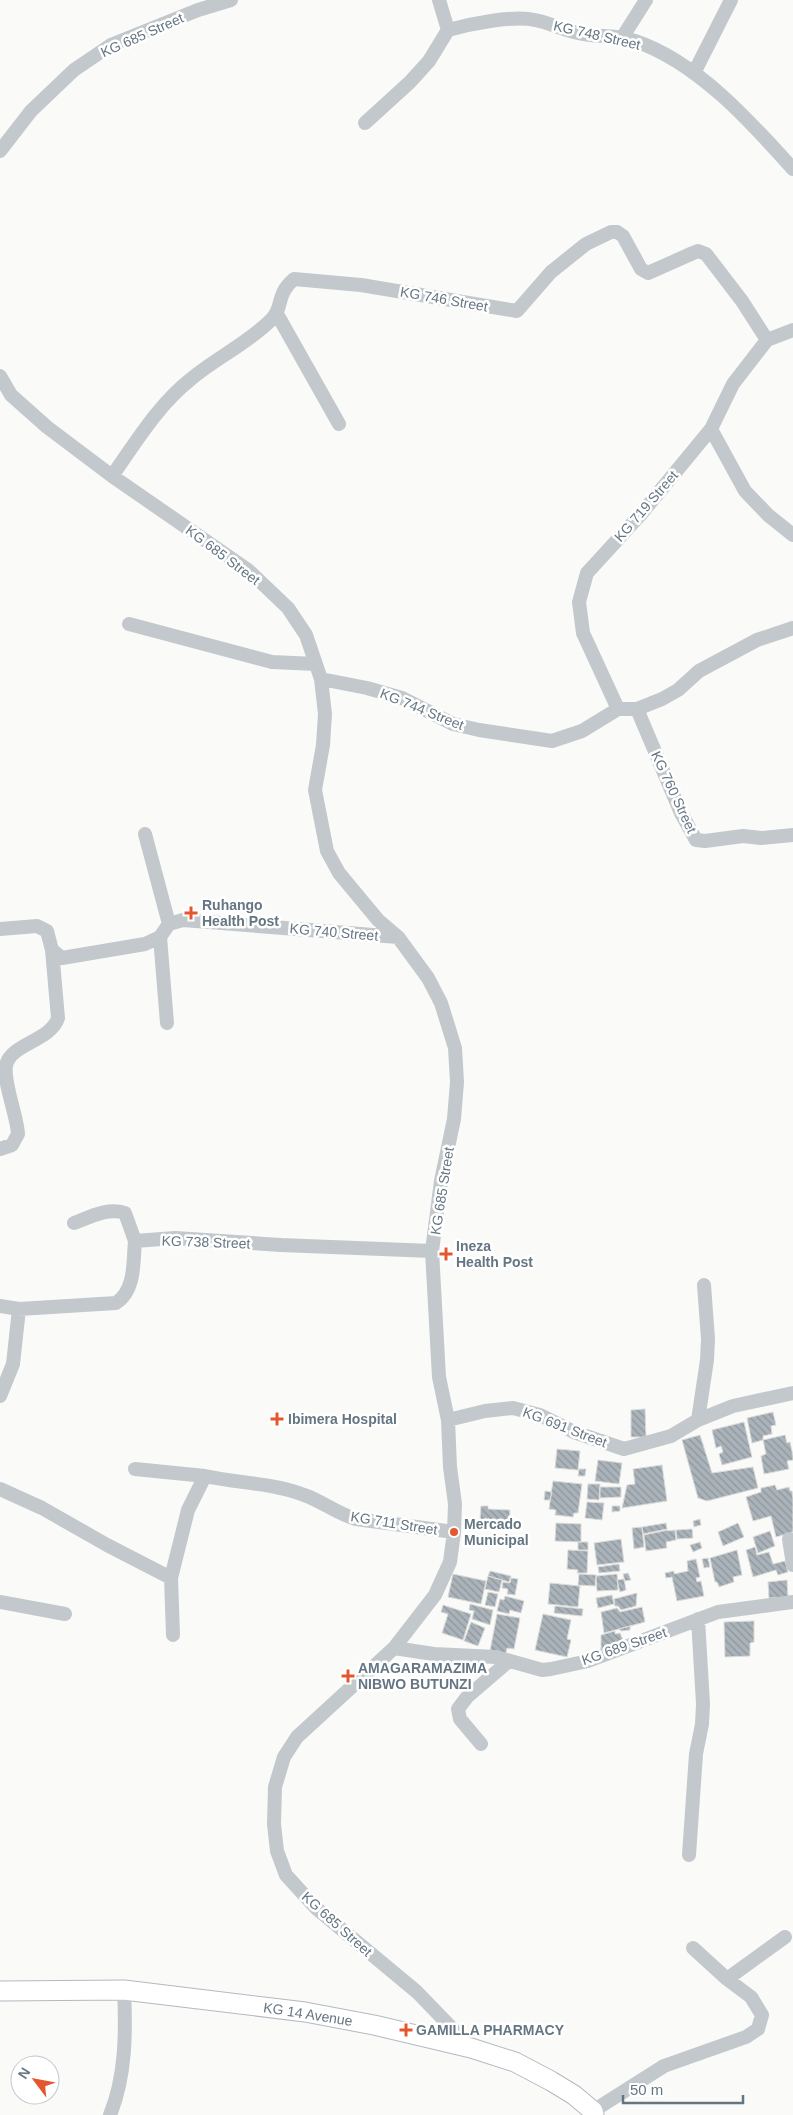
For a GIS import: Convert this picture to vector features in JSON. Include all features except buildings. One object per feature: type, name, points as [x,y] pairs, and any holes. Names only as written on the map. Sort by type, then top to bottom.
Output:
[{"type":"main road","name":"KG 14 Avenue","points":[[0,1991],[124,1990],[306,2012],[374,2025],[471,2048],[515,2062],[551,2080],[574,2095],[593,2113]]},
{"type":"street","name":"KG 685 Street","points":[[0,151],[31,111],[81,65],[112,45],[198,10],[231,0]]},
{"type":"street","points":[[365,123],[423,68],[448,30],[439,0]]},
{"type":"street","points":[[622,38],[646,0]]},
{"type":"street","points":[[694,73],[731,0]]},
{"type":"street","name":"KG 748 Street","points":[[448,30],[480,23],[533,19],[579,33],[634,40],[666,54],[704,80],[750,123],[792,167]]},
{"type":"street","name":"KG 746 Street","points":[[277,314],[279,298],[285,286],[294,279],[361,286],[517,311],[551,272],[586,244],[611,232],[617,232],[623,236],[641,268],[648,273],[698,251],[706,254],[742,301],[767,340]]},
{"type":"street","points":[[112,476],[167,400],[191,379],[255,333],[277,314],[339,424]]},
{"type":"street","points":[[767,340],[793,330]]},
{"type":"street","name":"KG 719 Street","points":[[618,710],[583,633],[579,602],[587,572],[641,514],[711,429],[733,384],[767,340]]},
{"type":"street","name":"KG 685 Street","points":[[0,376],[11,395],[47,428],[112,476],[248,570],[288,608],[306,636],[321,679],[325,714],[324,737],[315,790],[327,851],[339,873],[378,920],[398,937],[417,961],[441,1003],[455,1048],[457,1082],[454,1119],[441,1180],[432,1251],[439,1377],[448,1420],[450,1467],[455,1504],[450,1562],[435,1595],[394,1648],[296,1737],[284,1757],[275,1786],[274,1824],[277,1851],[286,1875],[316,1908],[417,1992],[471,2048]]},
{"type":"street","points":[[711,429],[745,491],[768,515],[793,535]]},
{"type":"street","points":[[129,624],[272,662],[316,664]]},
{"type":"street","name":"KG 744 Street","points":[[321,679],[367,688],[402,698],[453,724],[552,741],[582,731],[618,710],[637,709],[662,699],[678,690],[699,671],[732,653],[757,640],[793,628]]},
{"type":"street","name":"KG 760 Street","points":[[637,709],[681,813],[696,840],[705,841],[742,836],[761,838],[793,835]]},
{"type":"street","points":[[52,950],[62,958],[72,957],[145,944],[160,937],[169,924],[145,834]]},
{"type":"street","name":"KG 740 Street","points":[[169,924],[183,920],[398,937]]},
{"type":"street","points":[[0,929],[37,926],[47,931],[52,950],[58,1018],[55,1027],[50,1032],[16,1052],[8,1061],[6,1066],[8,1084],[18,1134],[12,1145],[0,1149]]},
{"type":"street","points":[[160,937],[167,1023]]},
{"type":"street","points":[[0,1306],[19,1309],[116,1303],[124,1299],[132,1278],[135,1241],[125,1213],[117,1210],[108,1211],[74,1223]]},
{"type":"street","name":"KG 738 Street","points":[[135,1241],[175,1238],[281,1245],[432,1251]]},
{"type":"street","points":[[698,1420],[707,1360],[708,1339],[704,1285]]},
{"type":"street","points":[[0,1396],[13,1364],[19,1309]]},
{"type":"street","name":"KG 691 Street","points":[[448,1420],[485,1411],[513,1408],[540,1414],[574,1432],[624,1449],[671,1436],[698,1420],[733,1406],[793,1394]]},
{"type":"street","name":"KG 711 Street","points":[[135,1469],[205,1476],[271,1487],[303,1494],[344,1516],[356,1519],[454,1532]]},
{"type":"street","points":[[173,1635],[171,1578],[188,1510],[205,1476]]},
{"type":"street","points":[[0,1489],[42,1508],[107,1545],[171,1578]]},
{"type":"street","points":[[789,1538],[793,1565]]},
{"type":"street","points":[[0,1602],[66,1614]]},
{"type":"street","name":"KG 689 Street","points":[[394,1648],[434,1654],[496,1657],[542,1670],[551,1669],[588,1661],[718,1612],[793,1602]]},
{"type":"street","points":[[689,1855],[696,1754],[702,1724],[703,1704],[698,1619]]},
{"type":"street","points":[[481,1744],[460,1719],[458,1709],[467,1697],[509,1661]]},
{"type":"street","points":[[727,1980],[785,1937]]},
{"type":"street","points":[[593,2113],[664,2066],[746,2037],[758,2029],[762,2015],[751,1997],[727,1980],[693,1948]]},
{"type":"street","points":[[110,2115],[117,2100],[126,2035],[124,1990]]},
{"type":"place","name":"Ruhango Health Post","points":[[191,913]]},
{"type":"place","name":"Ineza Health Post","points":[[446,1254]]},
{"type":"place","name":"Ibimera Hospital","points":[[277,1419]]},
{"type":"place","name":"Mercado Municipal","points":[[454,1532]]},
{"type":"place","name":"AMAGARAMAZIMA NIBWO BUTUNZI","points":[[348,1676]]},
{"type":"place","name":"GAMILLA PHARMACY","points":[[406,2030]]}]
